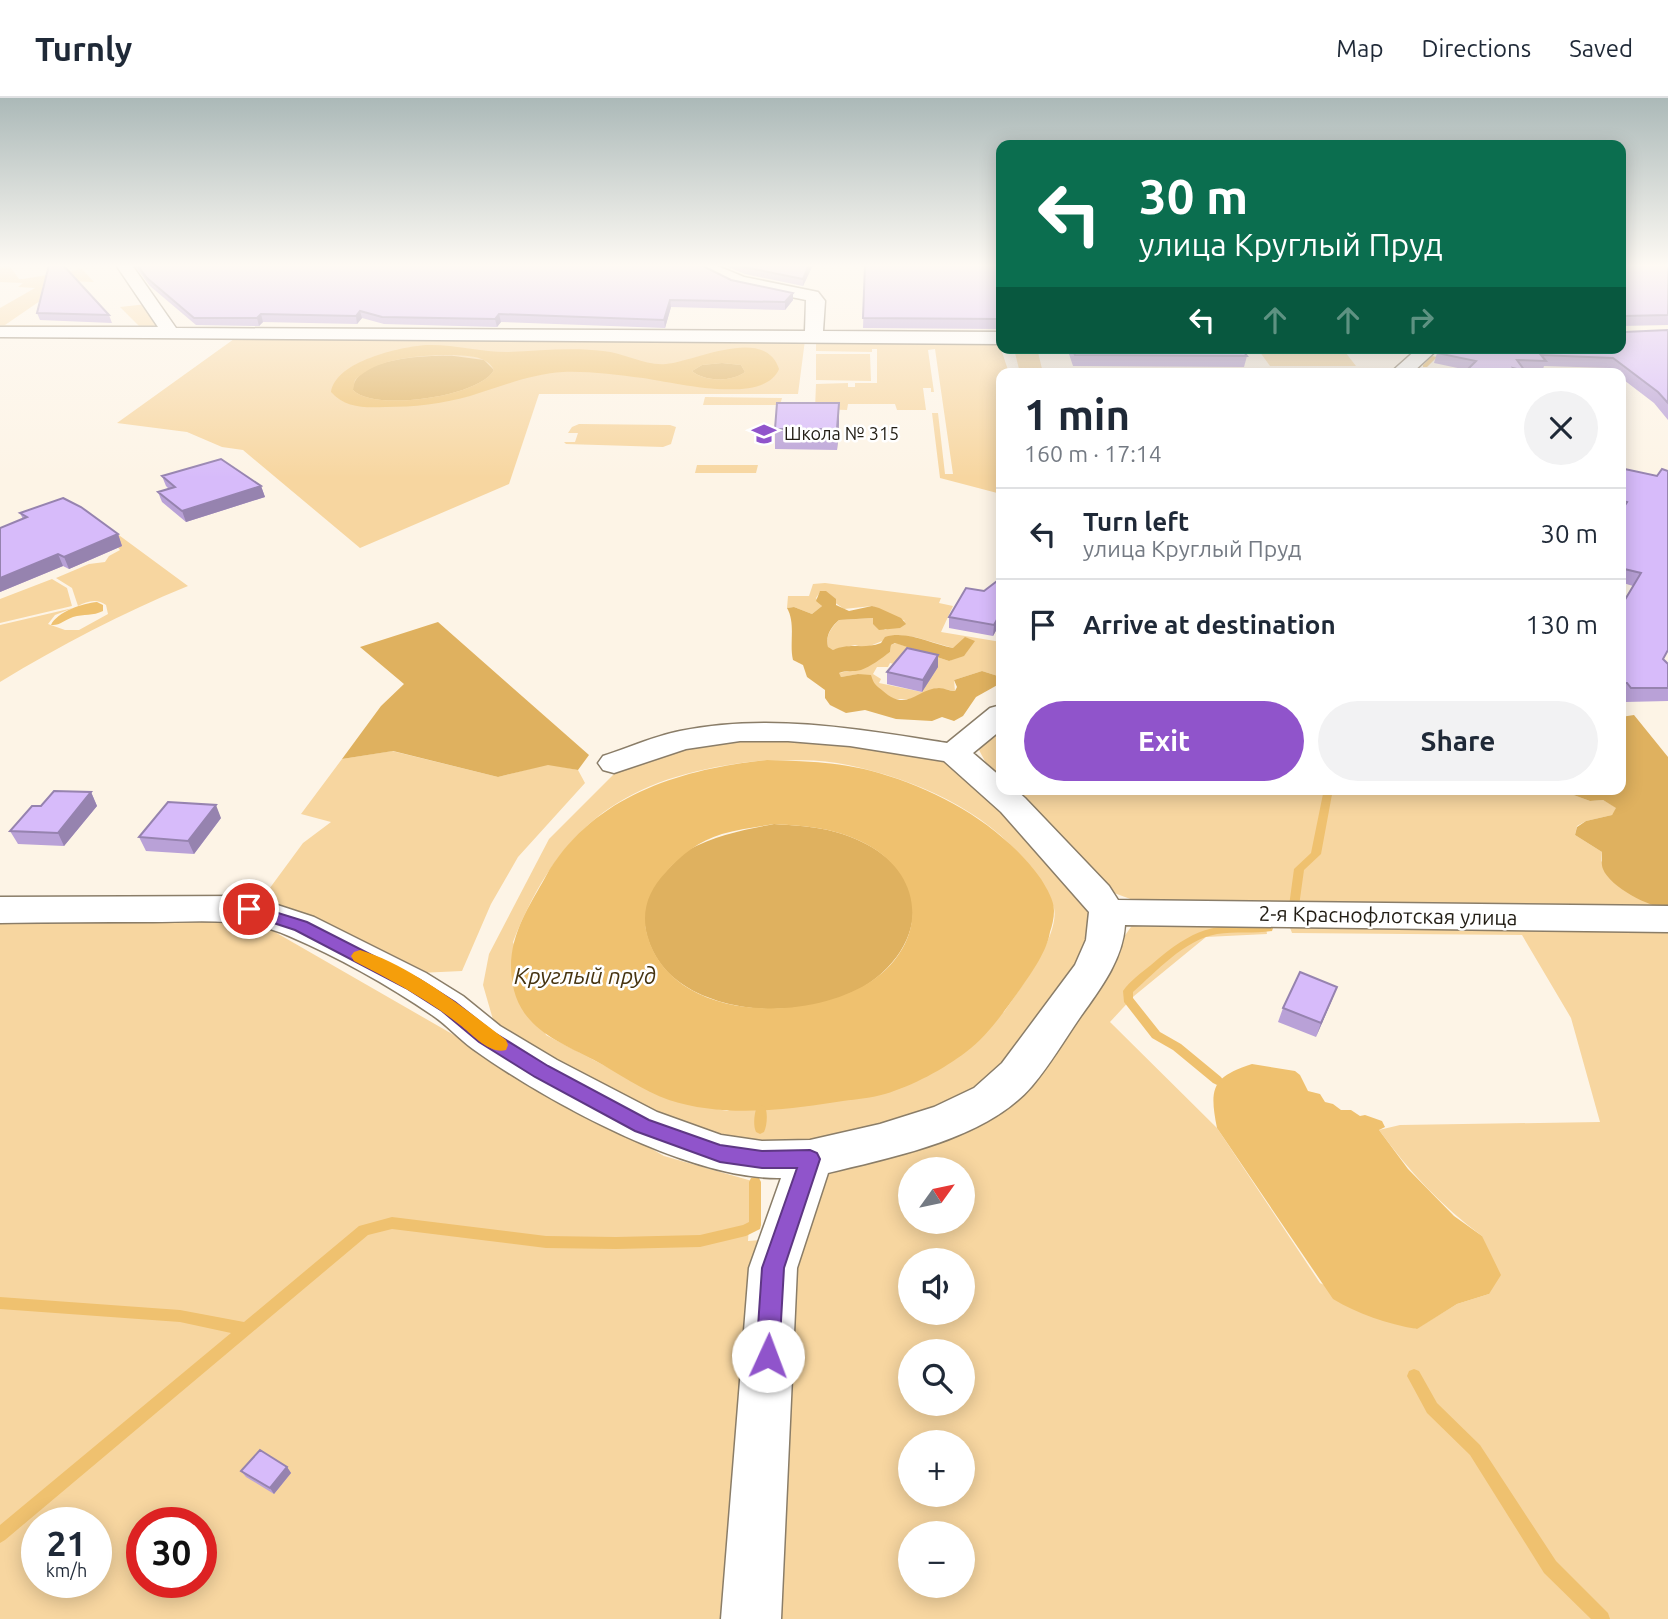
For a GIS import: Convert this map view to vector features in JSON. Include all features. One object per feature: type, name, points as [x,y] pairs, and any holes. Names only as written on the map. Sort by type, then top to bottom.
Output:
[{"type":"street","points":[[650,336],[996,338]]},
{"type":"street","points":[[1406,368],[1423,354]]},
{"type":"street","points":[[954,753],[996,718]]},
{"type":"street","points":[[614,763],[681,740],[740,732],[788,732],[850,737],[954,753],[996,791]]},
{"type":"street","points":[[0,910],[249,909],[301,926],[412,983],[449,1006],[486,1037],[542,1072],[642,1125],[720,1153],[762,1160],[810,1159],[947,1121],[989,1100],[1017,1075],[1092,970],[1105,940],[1107,912],[1096,895],[1034,826],[1000,795]]},
{"type":"street","name":"2-я Краснофлотская улица","points":[[1107,912],[1668,919]]},
{"type":"street","points":[[751,1619],[773,1268],[810,1159]]},
{"type":"shaded area","points":[[234,339],[805,340],[798,394],[539,394],[509,484],[360,548],[243,450],[222,447],[187,432],[117,423]]},
{"type":"shaded area","points":[[823,341],[996,341],[996,354],[1003,354],[1007,368],[996,368],[996,493],[940,478],[932,413],[938,413],[945,474],[953,474],[935,349],[928,350],[934,392],[931,392],[931,388],[923,388],[926,410],[897,410],[895,404],[848,404],[847,410],[815,409],[816,384],[848,383],[848,387],[855,387],[855,383],[877,383],[877,349],[872,349],[872,352],[816,351],[816,344]]},
{"type":"shaded area","points":[[816,354],[870,354],[871,381],[816,380]]},
{"type":"shaded area","points":[[1015,354],[1038,354],[1042,368],[1019,368]]},
{"type":"shaded area","points":[[1261,354],[1347,354],[1356,366],[1270,366]]},
{"type":"shaded area","points":[[428,356],[484,360],[494,370],[485,380],[469,388],[426,398],[382,400],[364,397],[353,390],[357,379],[379,364]]},
{"type":"shaded area","points":[[702,365],[741,365],[745,372],[733,378],[718,379],[697,375],[692,371]]},
{"type":"shaded area","points":[[705,397],[782,398],[780,405],[703,405]]},
{"type":"shaded area","points":[[579,424],[676,427],[671,444],[663,447],[566,444],[564,442],[575,442],[578,433],[568,433],[572,427]]},
{"type":"shaded area","points":[[697,465],[758,465],[756,473],[695,473]]},
{"type":"shaded area","points":[[97,519],[188,586],[92,630],[0,682],[0,625],[73,608],[55,615],[48,624],[65,630],[79,630],[108,614],[106,605],[96,601],[78,606],[72,588],[56,578],[89,564],[105,562],[109,556],[120,550]]},
{"type":"shaded area","points":[[52,579],[67,588],[72,606],[0,623],[0,599]]},
{"type":"shaded area","points":[[825,583],[941,598],[939,603],[953,606],[941,632],[996,641],[996,675],[982,671],[954,680],[955,691],[937,688],[912,699],[891,699],[859,674],[841,677],[838,673],[862,669],[890,652],[891,645],[896,643],[949,661],[966,653],[969,647],[953,648],[915,637],[897,635],[865,648],[855,645],[833,650],[828,648],[827,640],[829,632],[839,620],[873,618],[885,630],[905,621],[872,606],[844,609],[820,592],[816,598],[822,606],[812,614],[794,607],[787,608],[788,596],[809,596],[813,584]],"holes":[[[890,663],[902,666],[922,692],[879,683],[881,679],[873,674],[877,667],[888,667]]]},
{"type":"shaded area","points":[[820,591],[826,591],[836,599],[836,605],[849,611],[872,606],[901,618],[906,624],[900,628],[879,630],[873,624],[873,618],[839,620],[828,635],[828,647],[833,650],[874,645],[893,635],[910,636],[953,648],[965,637],[975,641],[964,656],[949,661],[895,643],[891,645],[890,652],[872,665],[861,670],[839,673],[841,677],[871,675],[877,686],[899,700],[912,698],[932,689],[955,691],[957,687],[954,680],[982,671],[996,675],[996,686],[976,697],[963,716],[954,721],[942,717],[932,721],[896,719],[865,710],[846,713],[830,705],[825,698],[825,690],[807,677],[803,665],[793,660],[791,620],[787,608],[794,607],[812,614],[822,606],[816,601]]},
{"type":"shaded area","points":[[438,622],[589,755],[578,770],[548,765],[498,777],[393,751],[342,759],[381,706],[404,684],[360,647]]},
{"type":"shaded area","points":[[1634,715],[1668,757],[1668,908],[1631,895],[1614,883],[1603,869],[1602,852],[1575,835],[1577,827],[1586,821],[1612,815],[1616,808],[1603,800],[1590,801],[1574,795],[1626,795],[1626,716]]},
{"type":"shaded area","points":[[996,730],[996,772],[986,763],[979,750],[985,739]]},
{"type":"shaded area","points":[[809,738],[939,757],[966,770],[1090,912],[1091,934],[1082,958],[1003,1073],[912,1121],[801,1145],[730,1143],[654,1117],[494,1023],[483,985],[489,954],[549,839],[614,774],[661,752],[722,740]],"holes":[[[767,760],[837,763],[867,769],[897,778],[956,804],[1007,841],[1027,864],[1054,908],[1054,920],[1037,962],[1004,1012],[727,1111],[668,1099],[546,1035],[513,942],[533,899],[555,862],[580,832],[609,809],[641,790],[678,776],[720,766]]]},
{"type":"shaded area","points":[[392,751],[498,777],[548,764],[578,770],[585,783],[518,857],[491,904],[462,971],[419,973],[268,905],[264,896],[303,843],[331,822],[301,814],[342,759]]},
{"type":"shaded area","points":[[1020,795],[1574,795],[1590,801],[1603,800],[1617,808],[1612,815],[1586,821],[1577,826],[1575,835],[1602,852],[1601,861],[1658,908],[1136,901],[1114,893]]},
{"type":"shaded area","points":[[774,824],[844,834],[866,844],[890,861],[905,880],[912,900],[912,922],[905,943],[892,962],[874,980],[842,998],[813,1006],[773,1009],[711,999],[688,988],[668,972],[648,939],[645,914],[651,888],[680,856],[719,837]]},
{"type":"shaded area","points":[[249,917],[664,1156],[752,1181],[748,1241],[788,1238],[823,1172],[1047,1050],[1100,990],[1119,944],[1133,924],[1265,922],[1267,934],[1206,937],[1134,996],[1110,1022],[1217,1128],[1320,1283],[1416,1329],[1457,1304],[1489,1294],[1482,1236],[1426,1187],[1379,1130],[1400,1125],[1600,1122],[1571,1018],[1522,935],[1292,933],[1288,922],[1668,923],[1668,1619],[0,1619],[0,918]]},
{"type":"water","points":[[436,345],[507,352],[591,350],[611,352],[658,364],[744,348],[759,349],[771,356],[779,369],[770,380],[756,387],[737,389],[695,387],[583,372],[551,373],[428,405],[356,406],[331,392],[335,381],[356,364],[415,346]],"holes":[[[438,355],[477,358],[490,364],[494,370],[485,380],[469,388],[426,398],[382,400],[364,397],[353,390],[355,380],[383,363]],[[702,365],[741,365],[745,372],[733,378],[718,379],[697,375],[692,371]]]},
{"type":"water","points":[[97,602],[103,605],[103,611],[51,625],[71,609]]},
{"type":"water","name":"Круглый пруд","points":[[767,760],[823,763],[865,769],[902,781],[947,800],[969,813],[1026,860],[1041,879],[1053,903],[1054,916],[1046,947],[1021,988],[974,1046],[927,1076],[880,1095],[800,1107],[734,1111],[690,1106],[659,1096],[549,1036],[526,1016],[513,986],[511,967],[514,942],[528,908],[565,848],[588,825],[641,791],[702,771]],"holes":[[[774,824],[844,834],[886,857],[900,873],[909,891],[912,910],[910,929],[903,947],[891,965],[873,980],[846,994],[814,1004],[780,1008],[745,1007],[712,999],[683,985],[661,963],[645,925],[648,901],[666,872],[691,849],[722,834]]]},
{"type":"water","points":[[1252,1064],[1295,1071],[1308,1091],[1320,1094],[1325,1102],[1341,1110],[1351,1110],[1360,1116],[1382,1121],[1385,1127],[1379,1130],[1408,1169],[1454,1216],[1482,1236],[1501,1275],[1489,1294],[1457,1304],[1417,1329],[1373,1318],[1333,1299],[1217,1128],[1213,1103],[1217,1086],[1221,1079]]},
{"type":"building","points":[[1626,336],[1668,336],[1668,403],[1658,392],[1613,358],[1541,355],[1546,361],[1517,360],[1523,368],[1469,368],[1476,361],[1442,354],[1626,354]]},
{"type":"building","points":[[1246,354],[1247,356],[1075,355]]},
{"type":"building","points":[[777,403],[839,403],[837,429],[775,429]]},
{"type":"building","points":[[221,459],[261,486],[182,511],[158,492],[175,487],[162,476]]},
{"type":"building","points":[[1626,469],[1657,476],[1662,469],[1668,471],[1668,650],[1663,659],[1668,664],[1668,688],[1631,688],[1626,683],[1626,598],[1641,573],[1626,569]]},
{"type":"building","points":[[63,498],[81,507],[118,534],[64,557],[58,554],[0,578],[0,528],[27,517],[20,513]]},
{"type":"building","points":[[996,582],[994,625],[949,617],[966,588],[984,591]]},
{"type":"building","points":[[907,648],[938,655],[923,680],[887,672]]},
{"type":"building","points":[[54,791],[91,792],[58,833],[10,831],[32,806],[41,806]]},
{"type":"building","points":[[168,802],[216,805],[188,841],[139,837]]},
{"type":"building","points":[[1300,972],[1337,987],[1321,1023],[1283,1008]]},
{"type":"building","points":[[260,1450],[287,1467],[270,1488],[241,1471]]},
{"type":"waterway","points":[[1425,366],[1434,357]]},
{"type":"waterway","points":[[1294,906],[1299,869],[1316,854],[1328,795]]},
{"type":"waterway","points":[[1217,1080],[1177,1047],[1156,1035],[1128,999],[1128,991],[1174,951],[1202,934],[1226,929],[1268,928]]},
{"type":"waterway","points":[[760,1129],[761,1110]]},
{"type":"waterway","points":[[246,1329],[364,1230],[392,1223],[546,1242],[700,1241],[746,1230],[755,1225],[755,1182]]},
{"type":"waterway","points":[[0,1303],[180,1316],[246,1329]]},
{"type":"waterway","points":[[0,1535],[246,1329]]},
{"type":"waterway","points":[[1414,1376],[1432,1408],[1475,1450],[1550,1567],[1602,1619]]},
{"type":"slow traffic","points":[[360,956],[449,1006],[499,1045]]},
{"type":"place","name":"Школа № 315","points":[[764,434]]},
{"type":"route","points":[[249,909],[301,926],[412,983],[449,1006],[486,1037],[542,1072],[642,1125],[720,1153],[762,1160],[810,1159],[773,1268],[768,1356]]}]
